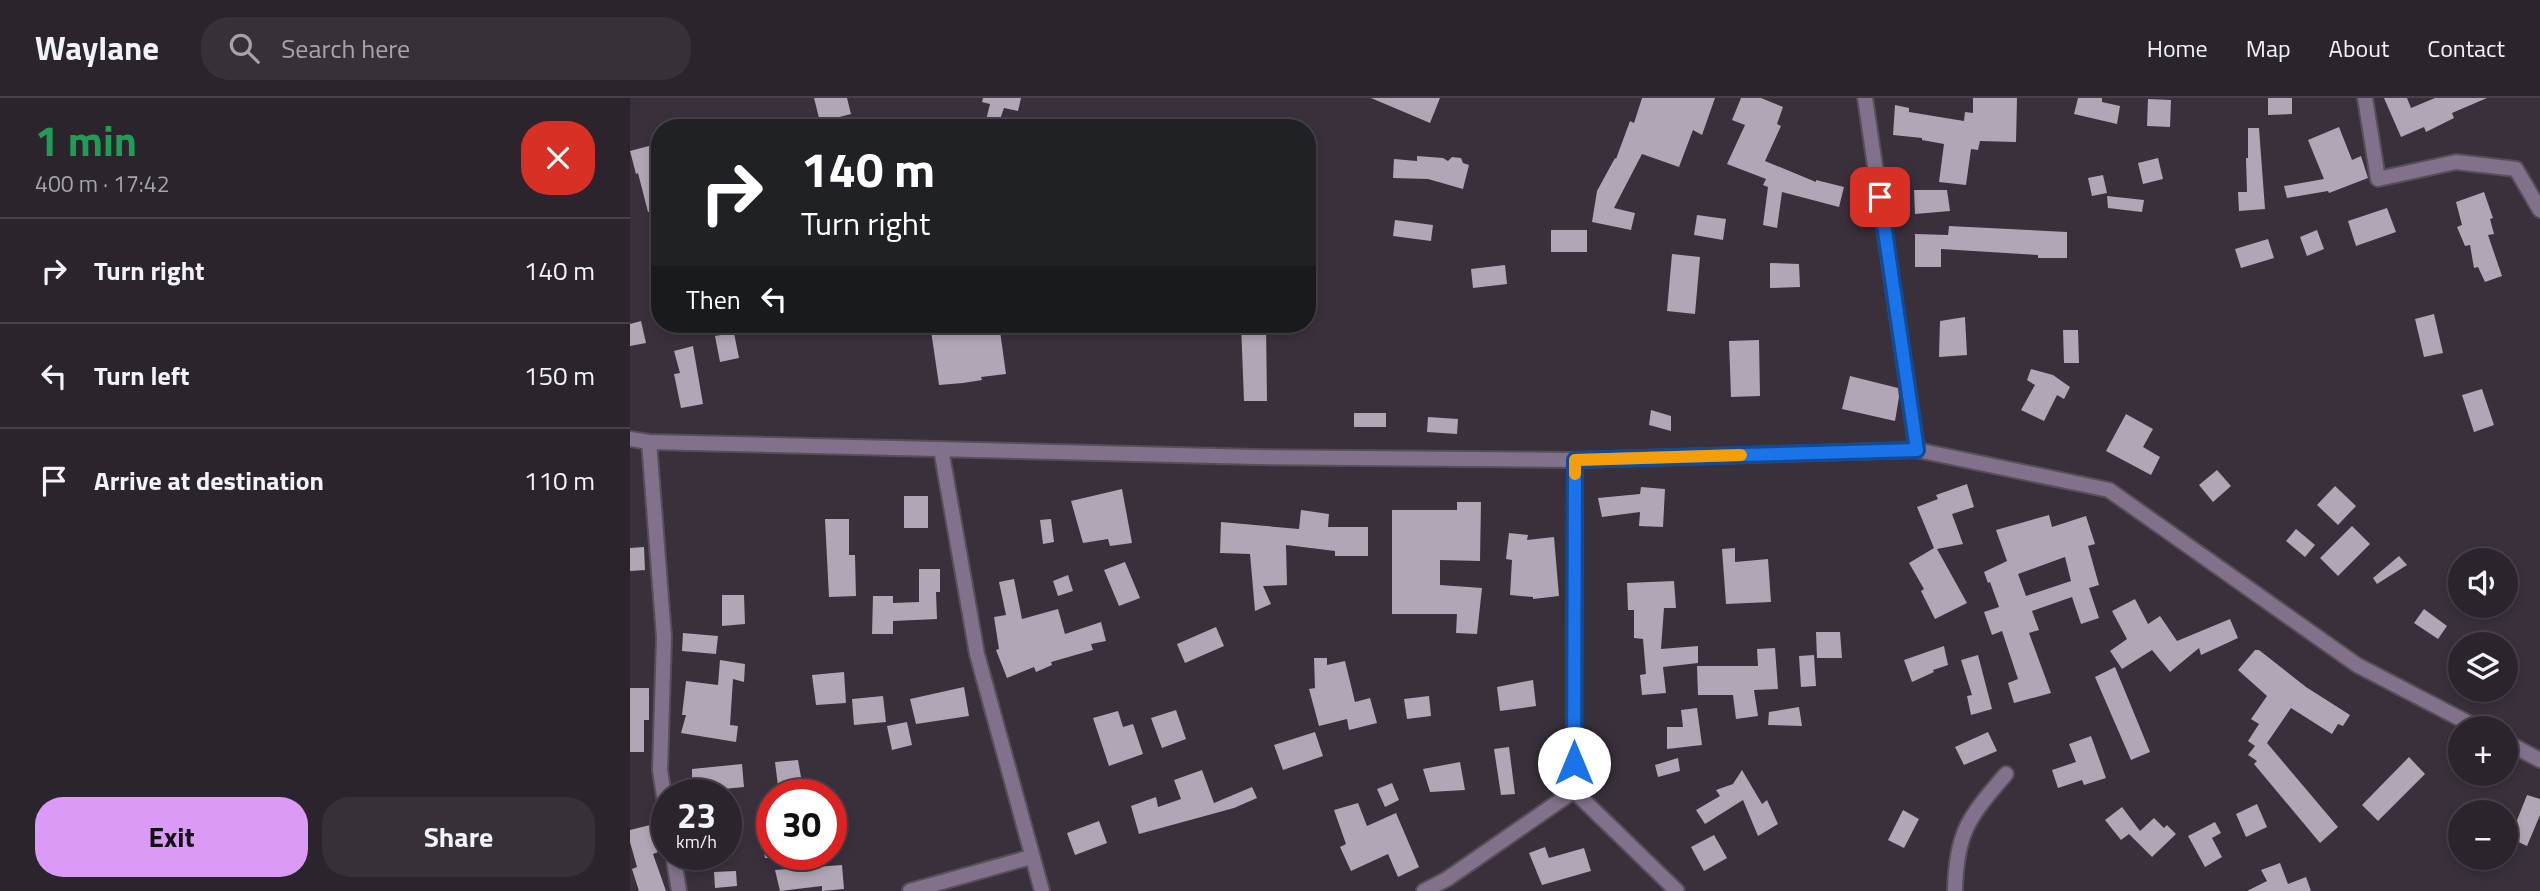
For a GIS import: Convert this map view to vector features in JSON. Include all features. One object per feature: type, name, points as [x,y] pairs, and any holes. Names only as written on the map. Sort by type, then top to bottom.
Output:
[{"type":"street","points":[[1866,98],[1917,450]]},
{"type":"street","points":[[2365,98],[2378,179],[2456,162],[2516,169],[2540,210]]},
{"type":"street","points":[[630,439],[649,442],[1255,457],[1575,460],[1917,450],[2109,490],[2357,665],[2455,716]]},
{"type":"street","points":[[649,442],[664,637],[661,779]]},
{"type":"street","points":[[941,449],[977,654],[1042,891]]},
{"type":"street","points":[[1575,460],[1574,791],[1677,891]]},
{"type":"street","points":[[2518,748],[2540,760]]},
{"type":"street","points":[[1955,891],[1961,836],[1976,809],[2006,774]]},
{"type":"street","points":[[1424,891],[1447,879],[1574,791]]},
{"type":"street","points":[[909,891],[1031,857]]},
{"type":"street","points":[[676,870],[679,891]]},
{"type":"building","points":[[814,98],[847,98],[851,114],[819,119]]},
{"type":"building","points":[[983,98],[1021,98],[1018,111],[1004,108],[1000,119],[986,119],[990,104],[982,102]]},
{"type":"building","points":[[1371,98],[1440,98],[1430,123]]},
{"type":"building","points":[[1642,98],[1715,98],[1702,135],[1693,130],[1679,167],[1642,154],[1614,208],[1635,213],[1631,230],[1592,222],[1597,191],[1616,159],[1630,121],[1634,123]]},
{"type":"building","points":[[1741,98],[1761,98],[1783,107],[1777,124],[1781,126],[1765,161],[1816,182],[1844,187],[1839,207],[1782,192],[1777,228],[1763,225],[1768,187],[1763,185],[1766,179],[1727,164],[1745,125],[1732,120]]},
{"type":"building","points":[[1973,98],[2017,98],[2016,142],[1980,141],[1978,150],[1971,149],[1966,185],[1939,182],[1944,144],[1893,135],[1895,105],[1909,108],[1909,112],[1964,121],[1965,112],[1973,113]]},
{"type":"building","points":[[2078,98],[2102,98],[2102,102],[2120,106],[2117,124],[2074,114]]},
{"type":"building","points":[[2268,98],[2292,98],[2292,114],[2268,115]]},
{"type":"building","points":[[2384,98],[2407,98],[2411,108],[2435,98],[2487,98],[2452,113],[2454,118],[2426,132],[2424,127],[2401,137]]},
{"type":"building","points":[[2148,99],[2171,100],[2170,127],[2147,126]]},
{"type":"building","points":[[2339,127],[2352,160],[2361,156],[2368,178],[2329,193],[2328,191],[2287,198],[2284,186],[2324,179],[2308,140]]},
{"type":"building","points":[[2248,128],[2259,128],[2265,209],[2239,211],[2238,192],[2247,192]]},
{"type":"building","points":[[651,145],[651,211],[648,212],[638,173],[636,174],[630,151]]},
{"type":"building","points":[[1417,156],[1443,158],[1448,161],[1452,157],[1461,158],[1463,163],[1469,165],[1463,189],[1428,179],[1393,178],[1394,159],[1417,161]]},
{"type":"building","points":[[2158,158],[2163,179],[2143,184],[2138,163]]},
{"type":"building","points":[[2103,175],[2107,193],[2092,196],[2088,178]]},
{"type":"building","points":[[1914,190],[1947,190],[1950,211],[1915,214]]},
{"type":"building","points":[[2484,192],[2493,218],[2490,219],[2494,234],[2488,235],[2502,276],[2485,282],[2478,267],[2474,268],[2470,245],[2465,246],[2457,227],[2462,225],[2456,202]]},
{"type":"building","points":[[2107,196],[2144,200],[2142,212],[2108,208]]},
{"type":"building","points":[[2387,208],[2396,232],[2356,246],[2348,221]]},
{"type":"building","points":[[1697,215],[1726,219],[1723,240],[1694,235]]},
{"type":"building","points":[[1395,220],[1433,225],[1431,241],[1393,236]]},
{"type":"building","points":[[1949,226],[2067,232],[2067,258],[1941,249],[1941,267],[1915,267],[1915,234],[1948,235]]},
{"type":"building","points":[[1551,230],[1587,230],[1587,252],[1551,252]]},
{"type":"building","points":[[2317,230],[2324,249],[2307,256],[2300,237]]},
{"type":"building","points":[[2268,239],[2274,258],[2241,268],[2235,249]]},
{"type":"building","points":[[1672,254],[1700,257],[1695,314],[1667,311]]},
{"type":"building","points":[[1770,263],[1799,264],[1800,287],[1770,288]]},
{"type":"building","points":[[1505,265],[1507,284],[1473,288],[1471,269]]},
{"type":"building","points":[[2434,314],[2443,353],[2424,357],[2415,319]]},
{"type":"building","points":[[1965,317],[1967,355],[1939,357],[1940,321]]},
{"type":"building","points":[[641,321],[646,343],[630,346],[630,324]]},
{"type":"building","points":[[2063,330],[2078,330],[2079,363],[2064,363]]},
{"type":"building","points":[[734,333],[739,358],[720,362],[715,336]]},
{"type":"building","points":[[931,333],[1000,333],[1006,374],[939,385]]},
{"type":"building","points":[[1241,333],[1266,333],[1267,401],[1244,401]]},
{"type":"building","points":[[1759,340],[1760,396],[1731,397],[1729,341]]},
{"type":"building","points":[[693,346],[703,404],[681,408],[674,374],[680,373],[674,351]]},
{"type":"building","points":[[2031,369],[2053,375],[2070,387],[2064,399],[2057,395],[2044,421],[2021,410],[2035,385],[2027,380]]},
{"type":"building","points":[[1850,376],[1898,388],[1895,421],[1842,409]]},
{"type":"building","points":[[2482,389],[2494,425],[2474,432],[2462,395]]},
{"type":"building","points":[[1651,410],[1671,416],[1671,431],[1649,425]]},
{"type":"building","points":[[1354,413],[1386,413],[1386,427],[1354,427]]},
{"type":"building","points":[[2126,414],[2153,429],[2143,447],[2160,457],[2151,475],[2106,451]]},
{"type":"building","points":[[1428,417],[1458,419],[1457,434],[1427,432]]},
{"type":"building","points":[[2217,470],[2231,486],[2213,502],[2199,485]]},
{"type":"building","points":[[1967,484],[1974,507],[1952,514],[1963,544],[1937,549],[1967,603],[1935,619],[1921,591],[1924,589],[1909,563],[1934,548],[1917,507],[1938,499],[1936,495]]},
{"type":"building","points":[[2335,486],[2356,506],[2338,525],[2317,505]]},
{"type":"building","points":[[1641,487],[1665,489],[1663,527],[1639,526],[1640,512],[1602,517],[1598,498],[1640,494]]},
{"type":"building","points":[[1122,489],[1132,543],[1110,546],[1108,539],[1083,543],[1071,501]]},
{"type":"building","points":[[904,496],[928,496],[928,528],[904,528]]},
{"type":"building","points":[[1457,502],[1481,502],[1480,561],[1440,560],[1440,585],[1482,588],[1477,634],[1456,633],[1457,614],[1392,614],[1392,510],[1457,510]]},
{"type":"building","points":[[1301,510],[1329,514],[1328,527],[1368,527],[1368,556],[1335,556],[1335,551],[1286,545],[1287,585],[1263,586],[1271,604],[1255,611],[1250,554],[1220,553],[1221,522],[1299,529]]},
{"type":"building","points":[[2049,515],[2052,527],[2086,516],[2095,544],[2088,546],[2099,585],[2089,588],[2099,618],[2081,624],[2072,597],[2032,611],[2039,630],[2029,633],[2051,693],[2014,703],[2008,683],[2018,679],[2002,631],[1992,635],[1984,612],[1999,607],[1984,572],[2007,561],[1996,530]],"holes":[[[2065,557],[2071,581],[2026,596],[2018,574]]]},
{"type":"building","points":[[825,519],[849,519],[849,555],[855,555],[856,596],[829,597]]},
{"type":"building","points":[[1051,519],[1054,542],[1043,544],[1040,520]]},
{"type":"building","points":[[2352,526],[2370,544],[2338,576],[2320,558]]},
{"type":"building","points":[[2296,529],[2315,545],[2305,557],[2286,541]]},
{"type":"building","points":[[1509,533],[1528,535],[1527,540],[1554,537],[1559,596],[1533,599],[1510,595],[1512,560],[1506,559]]},
{"type":"building","points":[[644,547],[645,570],[630,571],[630,548]]},
{"type":"building","points":[[1735,548],[1735,562],[1768,559],[1771,602],[1726,604],[1722,549]]},
{"type":"building","points":[[2399,556],[2407,565],[2377,584],[2373,578]]},
{"type":"building","points":[[1125,562],[1140,598],[1119,606],[1104,570]]},
{"type":"building","points":[[919,569],[940,569],[940,592],[936,592],[937,619],[893,621],[893,634],[872,634],[873,596],[893,596],[893,603],[919,602]]},
{"type":"building","points":[[1068,575],[1073,591],[1058,596],[1053,581]]},
{"type":"building","points":[[1014,579],[1022,619],[1058,609],[1065,634],[1101,622],[1106,641],[1091,644],[1093,650],[1051,662],[1052,665],[1036,672],[1034,667],[1007,678],[996,650],[999,649],[994,617],[1006,615],[999,582]]},
{"type":"building","points":[[1674,581],[1676,608],[1664,608],[1661,649],[1698,646],[1698,663],[1663,667],[1666,693],[1642,695],[1640,675],[1646,674],[1643,639],[1634,638],[1634,610],[1628,610],[1627,583]]},
{"type":"building","points":[[722,595],[744,595],[745,624],[722,626]]},
{"type":"building","points":[[2135,599],[2148,624],[2160,616],[2177,641],[2230,619],[2238,638],[2201,655],[2199,648],[2170,672],[2152,650],[2122,669],[2110,651],[2127,639],[2112,611]]},
{"type":"building","points":[[2424,609],[2447,626],[2438,639],[2414,623]]},
{"type":"building","points":[[1216,627],[1224,646],[1185,663],[1177,644]]},
{"type":"building","points":[[1816,632],[1840,632],[1842,658],[1817,658]]},
{"type":"building","points":[[683,633],[718,636],[716,654],[682,651]]},
{"type":"building","points":[[1944,646],[1948,665],[1912,682],[1904,660]]},
{"type":"building","points":[[1775,648],[1778,689],[1754,690],[1758,716],[1736,719],[1733,695],[1698,695],[1697,666],[1758,666],[1757,649]]},
{"type":"building","points":[[2255,650],[2259,650],[2306,687],[2350,715],[2343,726],[2338,724],[2332,734],[2291,708],[2267,743],[2338,827],[2320,843],[2254,764],[2257,761],[2248,755],[2255,746],[2248,741],[2259,724],[2251,719],[2267,696],[2238,670]]},
{"type":"building","points":[[1814,655],[1816,686],[1801,687],[1799,656]]},
{"type":"building","points":[[1978,655],[1992,709],[1971,715],[1967,696],[1972,695],[1961,660]]},
{"type":"building","points":[[1314,658],[1327,658],[1327,665],[1345,661],[1355,702],[1370,698],[1377,723],[1349,730],[1347,719],[1319,726],[1309,689],[1315,688]]},
{"type":"building","points":[[720,660],[745,664],[744,682],[733,679],[730,725],[738,726],[736,742],[681,733],[686,715],[682,715],[686,681],[718,685]]},
{"type":"building","points":[[2115,667],[2150,752],[2131,760],[2095,677]]},
{"type":"building","points":[[844,672],[846,703],[816,705],[812,675]]},
{"type":"building","points":[[1533,680],[1536,706],[1500,711],[1497,687]]},
{"type":"building","points":[[964,687],[969,716],[916,724],[910,699]]},
{"type":"building","points":[[630,688],[649,688],[649,720],[644,720],[644,752],[630,752]]},
{"type":"building","points":[[883,696],[886,722],[854,725],[852,699]]},
{"type":"building","points":[[1429,696],[1431,716],[1407,719],[1404,699]]},
{"type":"building","points":[[1799,707],[1802,726],[1768,725],[1769,712]]},
{"type":"building","points":[[1697,708],[1702,745],[1667,749],[1667,727],[1683,727],[1681,710]]},
{"type":"building","points":[[1176,710],[1186,739],[1162,748],[1151,718]]},
{"type":"building","points":[[1118,711],[1123,727],[1133,724],[1143,754],[1109,766],[1093,718]]},
{"type":"building","points":[[907,722],[912,745],[892,750],[887,726]]},
{"type":"building","points":[[1315,732],[1323,756],[1283,770],[1274,745]]},
{"type":"building","points":[[1988,732],[1997,751],[1964,765],[1955,747]]},
{"type":"building","points":[[2091,736],[2106,778],[2084,785],[2082,780],[2058,788],[2052,770],[2076,762],[2069,744]]},
{"type":"building","points":[[1509,747],[1515,794],[1501,795],[1494,749]]},
{"type":"building","points":[[2409,757],[2425,774],[2378,821],[2362,805]]},
{"type":"building","points":[[1678,758],[1680,771],[1658,777],[1655,765]]},
{"type":"building","points":[[798,760],[801,779],[777,779],[775,762]]},
{"type":"building","points":[[1460,762],[1465,790],[1430,792],[1423,769]]},
{"type":"building","points":[[742,764],[744,787],[742,779],[692,779],[692,769]]},
{"type":"building","points":[[1202,770],[1214,803],[1252,787],[1257,798],[1234,808],[1139,834],[1131,806],[1156,797],[1158,807],[1181,799],[1174,780]]},
{"type":"building","points":[[1742,770],[1762,804],[1767,800],[1778,824],[1758,836],[1743,800],[1705,824],[1696,810],[1720,796],[1716,790],[1733,784]]},
{"type":"building","points":[[1392,783],[1399,800],[1385,807],[1377,789]]},
{"type":"building","points":[[2527,795],[2540,799],[2540,815],[2527,846],[2518,842],[2518,818]]},
{"type":"building","points":[[1358,803],[1367,826],[1396,813],[1419,867],[1398,877],[1388,854],[1351,871],[1340,847],[1346,844],[1334,810]]},
{"type":"building","points":[[2257,804],[2267,827],[2246,837],[2236,814]]},
{"type":"building","points":[[2122,807],[2140,831],[2154,818],[2164,828],[2167,825],[2176,834],[2152,857],[2129,834],[2121,840],[2105,820]]},
{"type":"building","points":[[1903,810],[1919,819],[1904,848],[1888,840]]},
{"type":"building","points":[[1099,821],[1107,843],[1075,855],[1067,833]]},
{"type":"building","points":[[2215,822],[2221,833],[2212,838],[2222,857],[2205,867],[2188,836]]},
{"type":"building","points":[[650,825],[651,870],[659,870],[666,891],[639,891],[632,869],[637,867],[630,842],[630,830]]},
{"type":"building","points":[[1714,835],[1727,858],[1704,871],[1691,847]]},
{"type":"building","points":[[1545,847],[1549,858],[1584,848],[1591,871],[1542,885],[1529,853]]},
{"type":"building","points":[[2280,863],[2288,884],[2306,877],[2311,891],[2247,891],[2267,881],[2261,870]]},
{"type":"building","points":[[775,870],[842,870],[844,889],[822,891],[822,886],[780,891]]},
{"type":"building","points":[[736,871],[737,886],[715,888],[714,872]]},
{"type":"slow traffic","points":[[1575,474],[1575,460],[1741,455]]},
{"type":"route","points":[[1574,763],[1575,460],[1917,450],[1880,197]]}]
